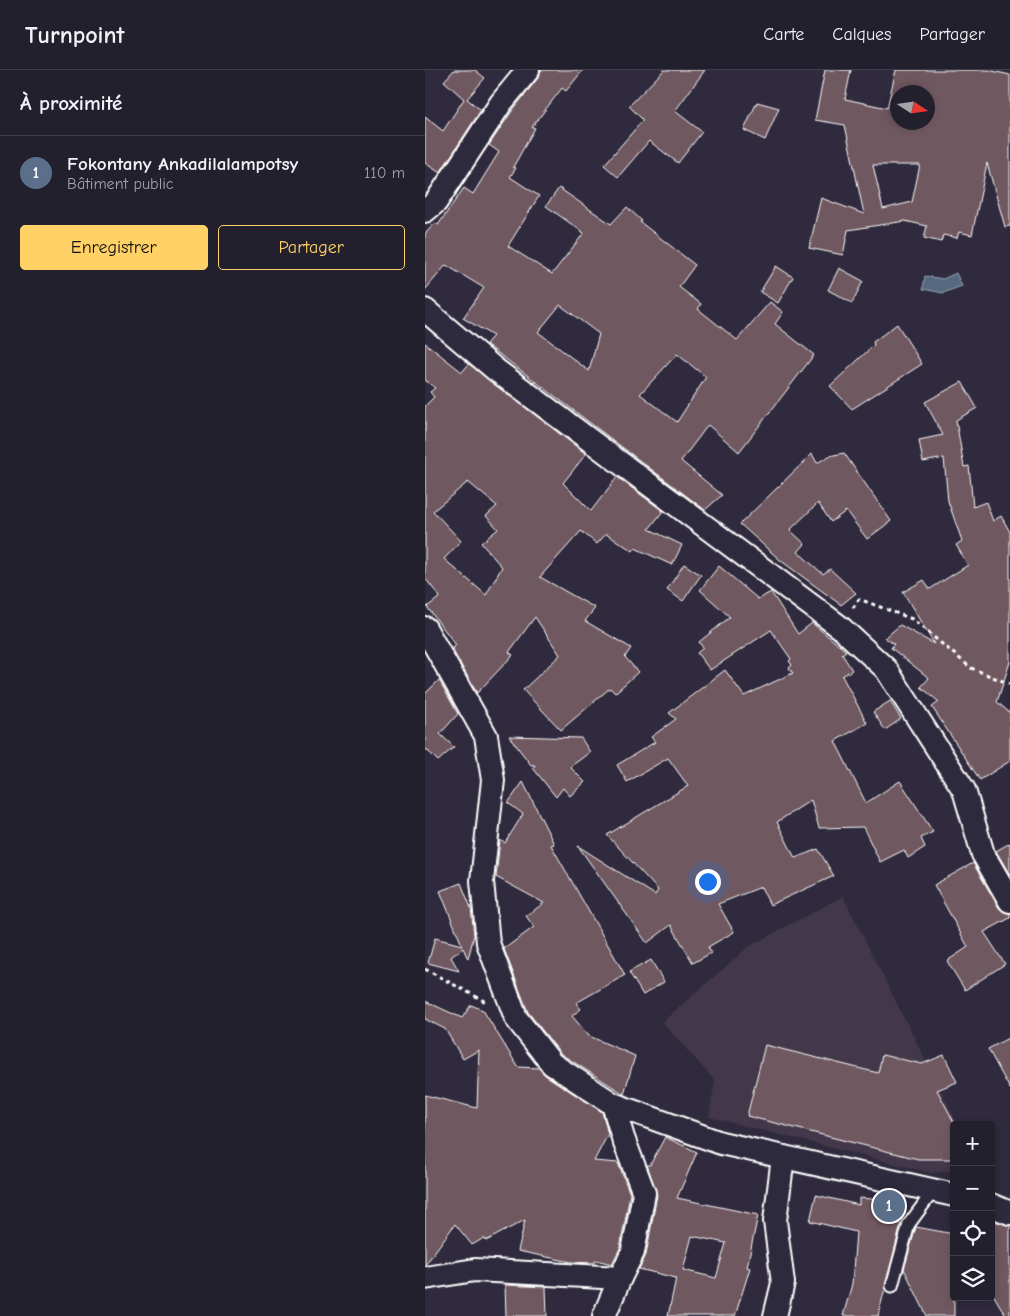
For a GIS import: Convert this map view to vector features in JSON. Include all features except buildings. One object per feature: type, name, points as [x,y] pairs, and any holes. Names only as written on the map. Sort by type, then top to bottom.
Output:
[{"type":"street","points":[[425,211],[436,202],[501,104],[528,70]]},
{"type":"street","points":[[425,310],[497,370],[840,627],[886,669],[964,790],[983,854],[1010,901]]},
{"type":"street","points":[[425,628],[486,736],[493,780],[482,881],[488,943],[515,1018],[552,1064],[613,1104],[721,1143],[944,1192]]},
{"type":"street","points":[[604,1316],[619,1278],[633,1252],[643,1194],[613,1104]]},
{"type":"street","points":[[775,1316],[783,1283],[775,1221],[783,1157]]},
{"type":"street","points":[[995,1207],[1010,1213]]},
{"type":"street","points":[[425,1278],[475,1270],[619,1278]]},
{"type":"lane","points":[[892,1286],[909,1224],[944,1192]]},
{"type":"path","points":[[840,627],[859,599],[912,619],[971,668],[1010,684]]},
{"type":"path","points":[[425,969],[515,1018]]},
{"type":"shaded area","points":[[843,896],[956,1121],[950,1121],[950,1171],[931,1173],[709,1117],[715,1081],[662,1022],[748,947]]},
{"type":"water","points":[[956,273],[962,286],[943,293],[923,289],[925,276],[943,279]]},
{"type":"place","name":"Fokontany Ankadilalampotsy","points":[[889,1206]]}]
